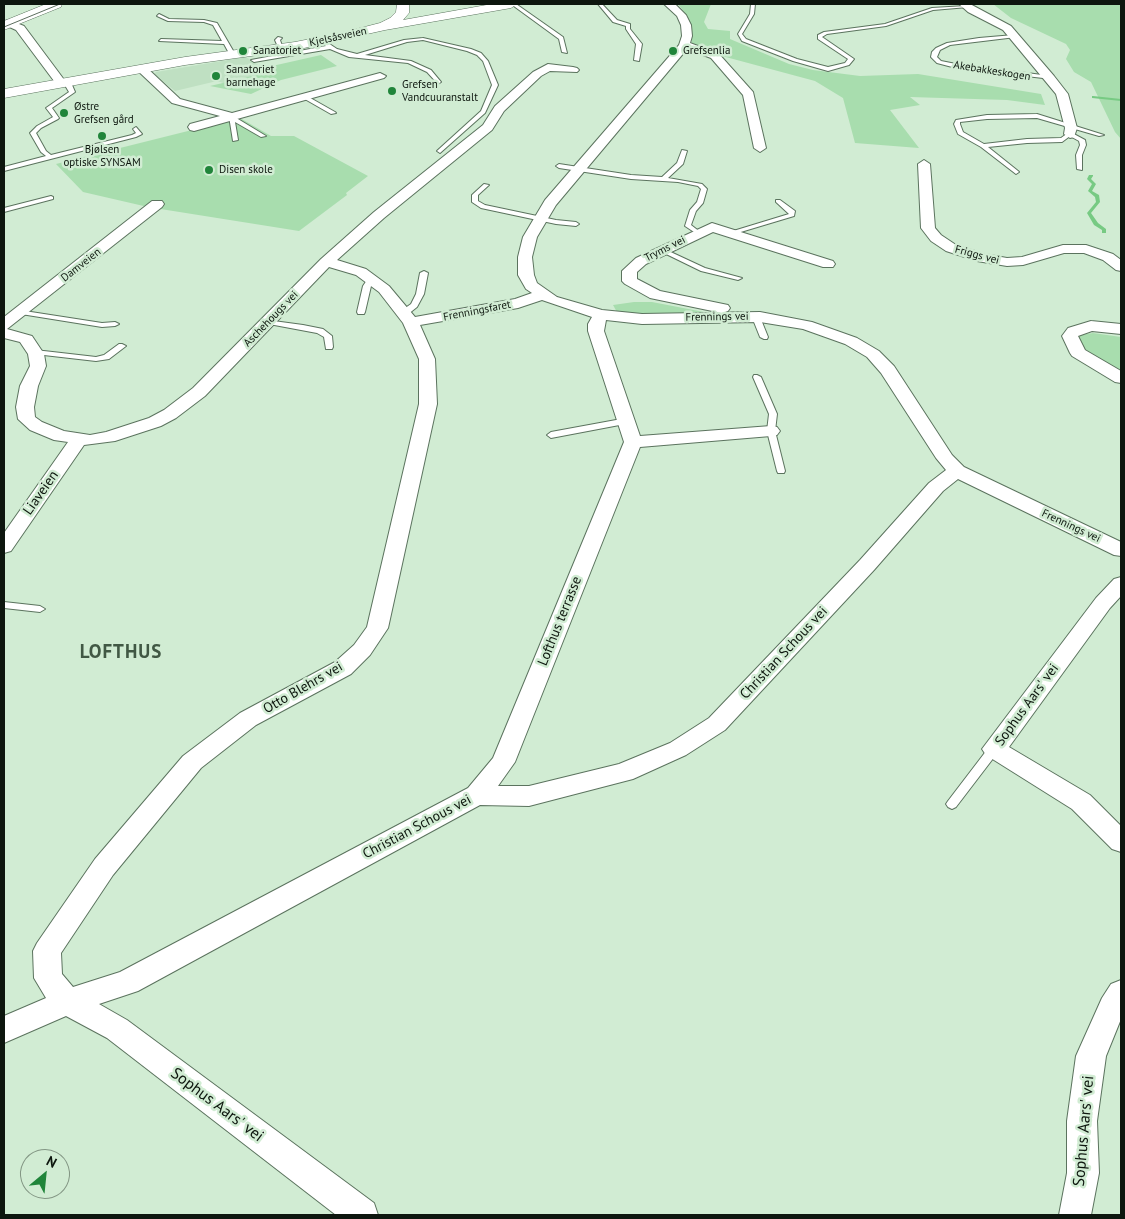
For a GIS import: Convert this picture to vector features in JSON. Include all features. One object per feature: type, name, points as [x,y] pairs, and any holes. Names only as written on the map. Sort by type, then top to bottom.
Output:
[{"type":"street","points":[[7,24],[56,4]]},
{"type":"street","name":"Kjelsåsveien","points":[[4,94],[142,69],[228,49],[280,43],[326,44],[384,26],[400,16],[403,4]]},
{"type":"street","points":[[384,26],[512,4]]},
{"type":"street","points":[[669,4],[681,15],[686,25],[687,36],[684,45],[699,48],[716,56],[749,94],[760,148]]},
{"type":"street","name":"Akebakkeskogen","points":[[965,5],[1003,25],[1050,78],[1062,94],[1071,131]]},
{"type":"street","points":[[7,24],[20,28],[63,82]]},
{"type":"street","name":"Frennings vei","points":[[684,45],[550,203],[540,219],[527,248],[525,266],[527,281],[542,294],[567,306],[601,315],[642,319],[750,317],[788,321],[822,329],[851,341],[872,354],[888,370],[945,458],[957,471],[1121,550]]},
{"type":"street","name":"Aschehougs vei","points":[[35,352],[38,366],[29,386],[25,407],[27,419],[36,426],[60,436],[79,439],[114,436],[155,422],[170,414],[199,392],[326,262],[379,214],[488,127],[499,109],[537,74],[548,67],[573,70]]},
{"type":"street","points":[[142,69],[176,101],[231,117]]},
{"type":"street","points":[[194,128],[380,76]]},
{"type":"street","name":"Friggs vei","points":[[924,164],[928,228],[936,238],[951,248],[982,258],[1007,262],[1023,261],[1063,249],[1086,249],[1108,257],[1121,267]]},
{"type":"street","name":"Damveien","points":[[4,325],[158,204]]},
{"type":"street","name":"Tryms vei","points":[[750,317],[724,309],[655,294],[630,281],[629,271],[634,266],[662,250],[697,232],[712,227],[828,264]]},
{"type":"street","name":"Otto Blehrs vei","points":[[67,1002],[48,978],[47,951],[104,867],[192,762],[248,719],[342,668],[362,650],[377,628],[428,404],[427,359],[408,318],[384,289],[361,272],[326,262]]},
{"type":"street","name":"Frenningsfaret","points":[[408,318],[518,303],[542,294]]},
{"type":"street","points":[[601,315],[596,324],[596,331],[633,442],[771,431]]},
{"type":"street","points":[[1121,329],[1091,326],[1074,330],[1070,336],[1078,353],[1121,378]]},
{"type":"street","points":[[4,333],[26,339],[35,352]]},
{"type":"street","name":"Liaveien","points":[[4,548],[79,439]]},
{"type":"street","name":"Lofthus terrasse","points":[[477,795],[503,762],[633,442]]},
{"type":"street","name":"Christian Schous vei","points":[[4,1030],[67,1002],[128,982],[477,795],[529,796],[624,772],[678,749],[717,724],[867,565],[936,487],[957,471]]},
{"type":"street","name":"Sophus Aars' vei","points":[[1121,584],[1103,603],[994,748],[1081,802],[1121,842]]},
{"type":"street","name":"Sophus Aars' vei","points":[[1075,1215],[1083,1173],[1082,1121],[1091,1056],[1112,1007],[1121,993]]},
{"type":"street","name":"Sophus Aars' vei","points":[[67,1002],[117,1029],[362,1215]]},
{"type":"lane","points":[[512,4],[561,38],[565,52]]},
{"type":"lane","points":[[600,4],[615,21],[628,25],[628,29],[638,41],[640,48],[638,60]]},
{"type":"lane","name":"Akebakkeskogen","points":[[753,4],[752,14],[740,34],[744,40],[795,60],[828,69],[847,64],[850,59],[823,42],[820,36],[826,33],[886,25],[932,10],[965,5]]},
{"type":"lane","points":[[159,14],[168,20],[211,22],[217,27],[228,49]]},
{"type":"lane","name":"Akebakkeskogen","points":[[1014,36],[949,44],[938,49],[934,57],[939,62],[956,66],[1050,78]]},
{"type":"lane","points":[[357,56],[406,41],[423,39],[479,54],[485,61],[494,90],[483,112],[440,151]]},
{"type":"lane","points":[[161,40],[228,49]]},
{"type":"lane","points":[[254,60],[326,44],[342,53],[409,62],[429,71],[438,82]]},
{"type":"lane","points":[[50,157],[44,152],[33,133],[39,127],[56,118],[49,108],[72,92],[70,86],[63,82]]},
{"type":"lane","points":[[305,97],[333,113]]},
{"type":"lane","points":[[1016,172],[983,146],[960,133],[958,121],[987,117],[1037,116],[1071,131],[1082,140],[1083,145],[1079,155],[1080,170]]},
{"type":"lane","points":[[231,117],[264,136]]},
{"type":"lane","points":[[231,117],[235,140]]},
{"type":"lane","points":[[4,169],[134,136],[139,134],[136,129]]},
{"type":"lane","points":[[1071,131],[1101,135]]},
{"type":"lane","points":[[983,146],[1027,141],[1062,140],[1071,131]]},
{"type":"lane","points":[[664,178],[680,164],[684,151]]},
{"type":"lane","points":[[559,166],[631,177],[664,178],[695,183],[704,189],[700,203],[693,210],[688,226],[697,232]]},
{"type":"lane","points":[[486,185],[475,195],[475,202],[483,207],[540,219],[576,224]]},
{"type":"lane","points":[[4,210],[51,198]]},
{"type":"lane","points":[[732,233],[792,215],[793,212],[778,201]]},
{"type":"lane","points":[[662,250],[703,270],[738,278]]},
{"type":"lane","points":[[408,318],[420,294],[424,273]]},
{"type":"lane","points":[[360,312],[367,286],[372,279]]},
{"type":"lane","points":[[21,312],[102,325],[116,324]]},
{"type":"lane","points":[[750,317],[764,337]]},
{"type":"lane","points":[[269,322],[320,331],[328,336],[329,347]]},
{"type":"lane","points":[[35,352],[96,359],[106,357],[122,346]]},
{"type":"lane","points":[[757,377],[773,414],[771,431],[780,471]]},
{"type":"lane","points":[[551,435],[627,420]]},
{"type":"lane","points":[[4,605],[40,609]]},
{"type":"lane","points":[[952,804],[994,748]]},
{"type":"shaded area","points":[[678,4],[711,4],[704,22],[708,29],[730,31],[730,39],[789,64],[813,70],[860,76],[918,74],[1041,94],[1045,105],[1007,100],[910,97],[920,105],[890,110],[919,148],[855,143],[843,98],[815,81],[722,56],[692,43],[685,13]]},
{"type":"shaded area","points":[[993,4],[1121,4],[1121,139],[1115,132],[1091,82],[1074,72],[1066,59],[1070,50],[1066,44],[1011,18]]},
{"type":"shaded area","points":[[321,55],[337,66],[281,80],[251,94],[210,86],[257,75],[250,71]]},
{"type":"shaded area","name":"Sanatoriet barnehage","points":[[246,57],[278,78],[229,85],[217,81],[175,91],[154,74],[156,72]]},
{"type":"shaded area","name":"Disen skole","points":[[240,118],[271,136],[294,136],[368,176],[346,193],[347,195],[299,231],[148,207],[83,192],[56,164]]},
{"type":"shaded area","points":[[652,302],[705,313],[618,314],[613,305]]},
{"type":"shaded area","points":[[1093,333],[1121,337],[1121,378],[1094,364],[1074,343],[1080,335]]},
{"type":"waterway","points":[[1093,97],[1121,100]]},
{"type":"waterway","points":[[1091,176],[1089,179],[1094,184],[1090,191],[1097,196],[1098,202],[1089,213],[1104,232]]},
{"type":"tram line","points":[[4,27],[60,4]]},
{"type":"place","name":"Sanatoriet","points":[[243,51]]},
{"type":"place","name":"Grefsenlia","points":[[673,51]]},
{"type":"place","name":"Sanatoriet barnehage","points":[[216,76]]},
{"type":"place","name":"Grefsen Vandcuuranstalt","points":[[392,91]]},
{"type":"place","name":"Østre Grefsen gård","points":[[64,113]]},
{"type":"place","name":"Bjølsen optiske SYNSAM","points":[[102,136]]},
{"type":"place","name":"Disen skole","points":[[209,170]]},
{"type":"district","name":"LOFTHUS","points":[[121,653]]}]
